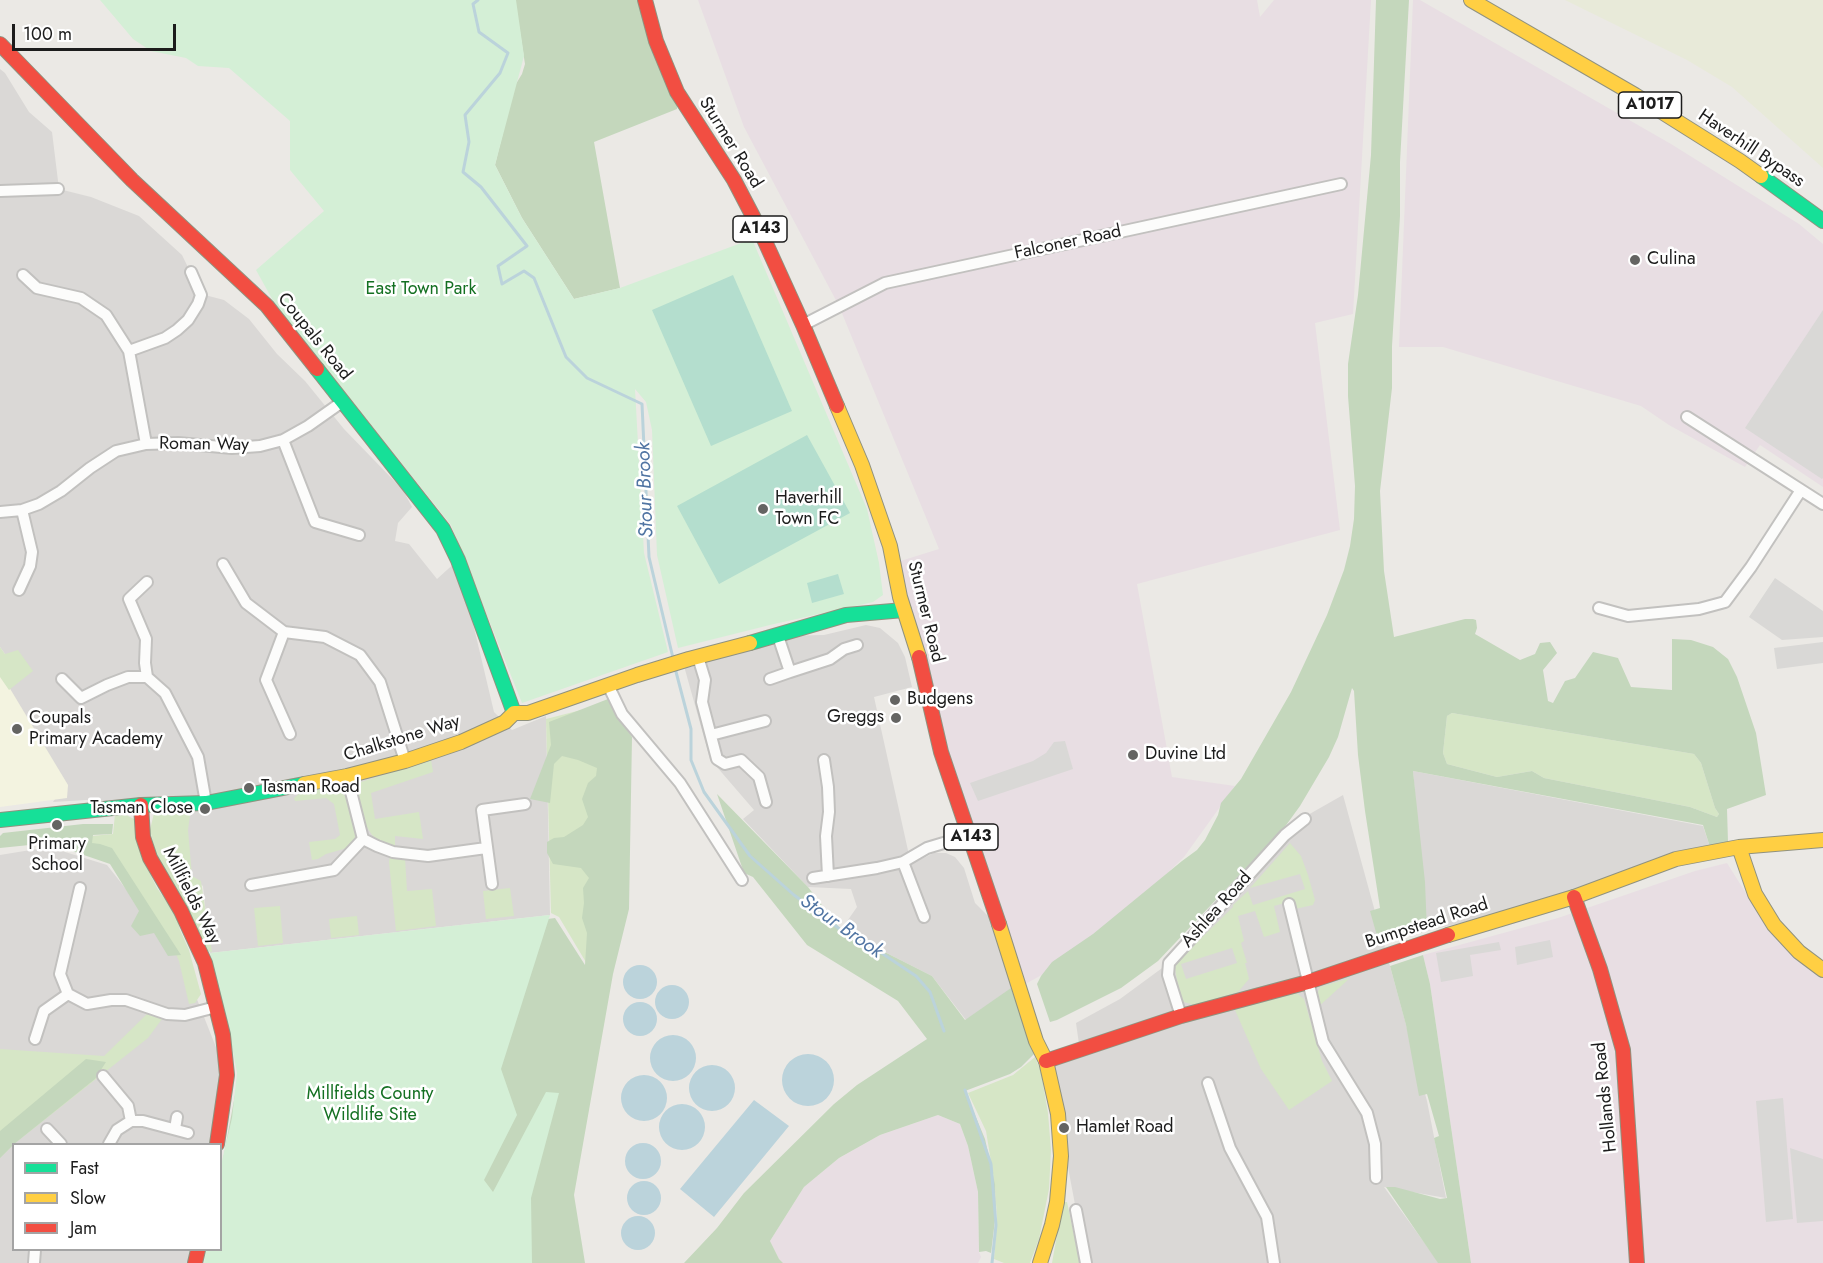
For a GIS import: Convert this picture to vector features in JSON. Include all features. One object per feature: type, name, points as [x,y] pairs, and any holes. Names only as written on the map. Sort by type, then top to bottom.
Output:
[{"type":"street","name":"Sturmer Road","points":[[645,0],[656,40],[677,92],[734,180],[803,325],[866,475],[890,546],[904,610],[916,643],[940,753],[970,835],[1036,1041],[1046,1061],[1058,1114],[1060,1156],[1057,1202],[1040,1263]]},
{"type":"street","name":"Haverhill Bypass","points":[[1470,0],[1580,62],[1740,161],[1823,221]]},
{"type":"street","name":"Coupals Road","points":[[0,44],[132,180],[267,306],[443,529],[458,560],[514,713]]},
{"type":"street","name":"Falconer Road","points":[[803,325],[885,283],[1341,184]]},
{"type":"street","points":[[0,191],[58,189]]},
{"type":"street","points":[[129,351],[165,338],[188,320],[201,294],[191,272]]},
{"type":"street","points":[[23,275],[37,288],[81,298],[106,315],[129,351],[146,444]]},
{"type":"street","name":"Roman Way","points":[[0,512],[22,510],[39,504],[116,451],[146,444],[178,442],[232,448],[260,446],[283,440],[342,402]]},
{"type":"street","points":[[1687,417],[1823,504]]},
{"type":"street","points":[[283,440],[315,522],[359,535]]},
{"type":"street","points":[[1599,608],[1628,616],[1699,609],[1725,602],[1751,567],[1801,490]]},
{"type":"street","points":[[19,590],[30,566],[32,552],[22,510]]},
{"type":"street","points":[[223,564],[246,603],[284,632],[325,637],[360,655],[380,682],[405,761]]},
{"type":"street","points":[[147,582],[129,599],[146,639],[147,677],[165,693],[198,757],[206,803]]},
{"type":"street","name":"Chalkstone Way","points":[[0,820],[141,805],[206,803],[347,776],[405,761],[460,742],[505,722],[514,713],[528,713],[694,658],[846,615],[904,610]]},
{"type":"street","points":[[284,632],[266,680],[290,734]]},
{"type":"street","points":[[778,636],[790,672]]},
{"type":"street","points":[[770,679],[830,660],[844,649],[857,645]]},
{"type":"street","points":[[694,658],[705,680],[702,702],[717,759],[724,764],[741,760],[759,777],[766,802]]},
{"type":"street","points":[[62,679],[81,699],[128,677],[147,677]]},
{"type":"street","points":[[608,685],[622,714],[680,783],[742,880]]},
{"type":"street","points":[[711,735],[765,721]]},
{"type":"street","points":[[824,760],[829,812],[826,836],[828,876]]},
{"type":"street","points":[[347,776],[363,838],[376,846],[393,852],[428,856],[486,848]]},
{"type":"street","points":[[492,884],[482,810],[525,804]]},
{"type":"street","name":"Millfields Way","points":[[141,805],[143,837],[150,858],[181,911],[201,954],[223,1035],[227,1075],[217,1143]]},
{"type":"street","name":"Ashlea Road","points":[[1181,1016],[1168,975],[1169,963],[1285,836],[1305,819]]},
{"type":"street","points":[[813,878],[903,862],[927,848],[970,835]]},
{"type":"street","points":[[251,885],[327,873],[334,870],[363,838]]},
{"type":"street","name":"Bumpstead Road","points":[[1046,1061],[1181,1016],[1308,982],[1428,941],[1574,897],[1676,859],[1739,847],[1823,840]]},
{"type":"street","points":[[1739,847],[1755,894],[1774,925],[1799,952],[1823,970]]},
{"type":"street","points":[[903,862],[924,917]]},
{"type":"street","points":[[80,888],[60,974],[68,994],[87,1004],[126,1000],[167,1014],[185,1015],[216,1007]]},
{"type":"street","name":"Hollands Road","points":[[1574,897],[1600,969],[1623,1050],[1638,1263]]},
{"type":"street","points":[[1288,904],[1323,1042],[1367,1113],[1375,1144],[1376,1178]]},
{"type":"street","points":[[35,1039],[44,1011],[68,994]]},
{"type":"street","points":[[103,1076],[128,1106],[131,1121]]},
{"type":"street","points":[[1208,1083],[1230,1148],[1266,1217],[1274,1263]]},
{"type":"street","points":[[175,1130],[177,1117]]},
{"type":"street","points":[[110,1143],[117,1130],[131,1121],[188,1133]]},
{"type":"street","points":[[47,1129],[60,1143]]},
{"type":"street","points":[[1076,1210],[1086,1263]]},
{"type":"shaded area","points":[[698,0],[1257,0],[1260,17],[1274,0],[1371,0],[1353,314],[1315,323],[1340,530],[1137,584],[1172,777],[1235,786],[1184,857],[1092,947],[1020,987],[999,927],[894,563],[939,549],[839,306],[744,127]]},
{"type":"shaded area","points":[[1413,0],[1420,0],[1671,144],[1799,224],[1823,244],[1823,487],[1760,445],[1745,467],[1669,425],[1641,406],[1443,347],[1399,347]]},
{"type":"shaded area","points":[[1565,0],[1823,0],[1823,168],[1732,87],[1687,60]]},
{"type":"shaded area","points":[[0,69],[5,73],[29,112],[52,132],[59,189],[91,197],[139,216],[182,255],[201,294],[224,300],[249,319],[277,354],[305,381],[344,429],[403,490],[412,507],[398,523],[395,541],[409,544],[437,579],[458,560],[494,712],[512,730],[546,716],[550,915],[210,953],[203,886],[192,877],[179,805],[86,800],[53,802],[61,789],[9,690],[5,654],[0,647]]},
{"type":"shaded area","points":[[1823,310],[1823,478],[1822,479],[1745,428]]},
{"type":"shaded area","points":[[1775,578],[1823,611],[1823,637],[1782,640],[1749,617]]},
{"type":"shaded area","points":[[866,625],[880,628],[898,643],[905,657],[912,687],[874,697],[911,864],[934,853],[946,853],[955,857],[964,868],[975,903],[999,927],[1020,987],[966,1020],[932,976],[841,930],[857,907],[851,889],[808,887],[743,819],[754,810],[710,759],[684,666],[778,636],[824,635]]},
{"type":"shaded area","points":[[1823,642],[1823,663],[1777,669],[1774,648]]},
{"type":"shaded area","name":"Coupals Primary Academy","points":[[0,672],[68,785],[67,798],[0,807]]},
{"type":"shaded area","points":[[1065,741],[1073,769],[978,801],[970,783],[1033,761],[1046,753],[1054,742]]},
{"type":"shaded area","points":[[1413,771],[1703,826],[1710,847],[1656,858],[1572,892],[1513,910],[1427,931]]},
{"type":"shaded area","points":[[1343,795],[1427,1101],[1446,1198],[1384,1187],[1439,1263],[1086,1263],[1046,1061],[1080,1051],[1076,1023],[1120,999],[1169,963],[1299,820]]},
{"type":"shaded area","points":[[49,847],[107,865],[181,959],[227,1075],[217,1143],[12,1143],[12,1251],[197,1251],[194,1263],[0,1263],[0,855]]},
{"type":"shaded area","points":[[1727,863],[1767,927],[1792,954],[1823,976],[1823,1263],[1471,1263],[1430,984],[1423,955],[1558,918],[1695,871]]},
{"type":"shaded area","points":[[1550,940],[1553,957],[1517,965],[1515,947]]},
{"type":"shaded area","points":[[1499,942],[1501,950],[1470,955],[1473,976],[1441,982],[1436,953]]},
{"type":"shaded area","points":[[1783,1098],[1793,1219],[1766,1222],[1756,1101]]},
{"type":"shaded area","points":[[938,1115],[960,1124],[968,1146],[978,1192],[981,1257],[978,1263],[783,1263],[779,1259],[770,1241],[804,1187],[839,1158],[880,1135]]},
{"type":"shaded area","points":[[1790,1148],[1823,1159],[1823,1221],[1797,1223]]},
{"type":"green space","name":"East Town Park","points":[[100,0],[516,0],[524,56],[495,165],[522,218],[574,299],[620,288],[752,239],[867,509],[879,563],[883,595],[873,602],[678,648],[657,555],[652,430],[646,402],[635,389],[644,553],[668,652],[522,703],[451,525],[276,306],[256,270],[324,211],[290,170],[290,121],[229,68],[198,66],[186,58],[151,51],[133,39]]},
{"type":"green space","points":[[515,0],[645,0],[677,92],[677,109],[594,142],[620,288],[574,299],[522,218],[495,165],[514,87],[525,64]]},
{"type":"green space","points":[[1376,0],[1409,0],[1400,162],[1400,216],[1392,346],[1392,388],[1380,491],[1384,571],[1394,637],[1473,619],[1476,620],[1475,634],[1520,660],[1535,654],[1540,643],[1550,642],[1557,653],[1543,670],[1548,701],[1553,703],[1565,681],[1575,678],[1593,652],[1618,658],[1631,687],[1672,690],[1672,639],[1691,640],[1713,647],[1728,659],[1737,677],[1756,733],[1766,795],[1727,809],[1728,842],[1710,847],[1703,825],[1413,771],[1425,882],[1427,931],[1379,943],[1370,911],[1380,908],[1365,811],[1352,688],[1338,737],[1329,757],[1284,828],[1158,961],[1121,988],[1050,1022],[1037,984],[1041,976],[1052,962],[1093,934],[1197,850],[1205,840],[1218,815],[1221,803],[1241,779],[1291,692],[1327,615],[1344,570],[1354,519],[1355,486],[1348,396],[1348,364],[1358,295],[1371,155]],"holes":[[[1452,713],[1694,754],[1701,763],[1719,814],[1717,817],[1690,807],[1544,778],[1532,771],[1497,777],[1447,764],[1443,753],[1447,716]]]},
{"type":"green space","points":[[733,275],[792,411],[711,446],[652,310]]},
{"type":"green space","name":"Haverhill Town FC","points":[[807,435],[850,513],[719,584],[677,506]]},
{"type":"green space","points":[[838,574],[844,594],[812,603],[807,583]]},
{"type":"green space","points":[[0,647],[5,654],[18,650],[33,671],[9,690],[0,677]]},
{"type":"green space","name":"Millfields County Wildlife Site","points":[[608,699],[632,737],[629,909],[613,974],[574,1195],[585,1263],[205,1263],[219,1251],[222,1251],[223,1160],[239,1073],[228,1018],[212,966],[215,957],[460,931],[555,918],[585,965],[587,933],[582,918],[583,888],[589,878],[581,868],[553,864],[547,853],[547,842],[554,838],[564,837],[583,825],[588,817],[582,799],[588,783],[596,776],[597,768],[562,756],[554,764],[550,803],[530,799],[551,745],[549,722]]},
{"type":"green space","points":[[581,710],[607,731],[587,964],[559,917],[551,913],[546,719]]},
{"type":"green space","points":[[1452,713],[1694,754],[1701,763],[1719,814],[1717,817],[1690,807],[1544,778],[1532,771],[1497,777],[1447,764],[1443,753],[1447,716]]},
{"type":"green space","points":[[431,760],[433,772],[371,793],[375,819],[419,812],[423,839],[395,836],[395,847],[381,842],[372,835],[361,818],[355,792],[361,782]]},
{"type":"green space","points":[[327,788],[338,789],[345,796],[356,835],[347,848],[312,860],[309,842],[335,839],[340,835],[334,804],[326,798],[295,801],[294,798],[301,792]]},
{"type":"green space","points":[[717,794],[808,887],[841,930],[932,976],[965,1020],[1011,988],[1034,1054],[1010,1074],[965,1091],[985,1139],[995,1184],[996,1212],[991,1253],[979,1252],[978,1192],[968,1146],[960,1124],[938,1115],[880,1135],[839,1158],[804,1187],[770,1241],[783,1263],[684,1263],[717,1228],[744,1193],[834,1104],[857,1085],[927,1039],[898,1001],[807,945],[753,877],[744,873]]},
{"type":"green space","points":[[191,808],[188,830],[192,876],[201,881],[212,952],[206,951],[157,858],[150,830],[154,813],[164,809]]},
{"type":"green space","points":[[115,814],[124,814],[134,819],[138,828],[139,845],[144,862],[157,888],[176,915],[189,950],[201,994],[195,1003],[189,1004],[179,961],[169,939],[133,883],[91,846],[91,836],[113,834]]},
{"type":"green space","points":[[83,824],[113,824],[112,834],[93,835],[92,843],[112,848],[181,955],[168,956],[154,933],[140,936],[131,926],[139,911],[110,864],[49,843],[0,848],[0,836],[3,833]]},
{"type":"green space","points":[[1290,843],[1301,856],[1315,900],[1313,905],[1295,909],[1292,901],[1274,906],[1280,932],[1264,937],[1255,911],[1238,916],[1249,979],[1238,992],[1194,1005],[1184,1002],[1176,975],[1176,963],[1233,905],[1248,891],[1253,905],[1305,889],[1300,874],[1250,888]],"holes":[[[1232,948],[1237,963],[1186,979],[1181,964]]]},
{"type":"green space","points":[[390,856],[405,858],[407,891],[432,889],[436,926],[396,931]]},
{"type":"green space","points":[[510,888],[514,916],[486,919],[483,891]]},
{"type":"green space","points":[[280,906],[283,943],[258,946],[254,908]]},
{"type":"green space","name":"Millfields County Wildlife Site","points":[[550,915],[501,1069],[517,1115],[484,1180],[493,1192],[546,1092],[559,1093],[531,1198],[532,1263],[204,1263],[206,1251],[222,1251],[222,1161],[232,1118],[237,1073],[227,1019],[210,953]]},
{"type":"green space","points":[[357,916],[359,935],[331,938],[329,919]]},
{"type":"green space","points":[[1423,955],[1430,984],[1471,1263],[1438,1263],[1386,1187],[1395,1187],[1440,1199],[1447,1198],[1434,1138],[1439,1136],[1427,1094],[1419,1096],[1406,1025],[1390,966]]},
{"type":"green space","points":[[1350,978],[1317,1008],[1315,999],[1320,987]]},
{"type":"green space","points":[[1294,994],[1304,999],[1322,1061],[1332,1081],[1289,1110],[1261,1069],[1235,1010]]},
{"type":"green space","points":[[147,1014],[162,1019],[148,1038],[15,1143],[12,1143],[12,1146],[0,1158],[0,1049],[104,1056]]},
{"type":"green space","points":[[1035,1057],[1041,1072],[1048,1113],[1051,1150],[1049,1189],[1039,1239],[1030,1263],[1004,1263],[994,1259],[997,1220],[995,1186],[986,1131],[968,1093],[1013,1075]]},
{"type":"green space","points":[[86,1059],[106,1062],[95,1079],[15,1143],[12,1143],[12,1146],[0,1158],[0,1131]]},
{"type":"green space","points":[[1063,1202],[1067,1202],[1080,1263],[1052,1263]]},
{"type":"water","points":[[640,965],[652,970],[657,982],[652,994],[640,999],[628,994],[623,982],[628,970]]},
{"type":"water","points":[[672,985],[684,990],[689,1002],[684,1014],[672,1019],[660,1014],[655,1002],[660,990]]},
{"type":"water","points":[[640,1002],[652,1007],[657,1019],[652,1031],[640,1036],[628,1031],[623,1019],[628,1007]]},
{"type":"water","points":[[673,1035],[689,1042],[696,1058],[689,1074],[673,1081],[657,1074],[650,1058],[657,1042]]},
{"type":"water","points":[[803,1054],[813,1054],[827,1061],[834,1080],[827,1099],[813,1106],[803,1106],[793,1102],[786,1095],[782,1085],[782,1075],[786,1065],[793,1058]]},
{"type":"water","points":[[712,1065],[728,1072],[735,1088],[728,1104],[712,1111],[696,1104],[689,1088],[696,1072]]},
{"type":"water","points":[[644,1075],[660,1082],[667,1098],[660,1114],[644,1121],[628,1114],[621,1098],[628,1082]]},
{"type":"water","points":[[754,1100],[789,1126],[714,1217],[680,1189]]},
{"type":"water","points":[[682,1104],[698,1111],[705,1127],[698,1143],[682,1150],[666,1143],[659,1127],[666,1111]]},
{"type":"water","points":[[643,1143],[655,1149],[661,1161],[655,1173],[643,1179],[631,1173],[625,1161],[631,1149]]},
{"type":"water","points":[[644,1181],[656,1186],[661,1198],[656,1210],[644,1215],[632,1210],[627,1198],[632,1186]]},
{"type":"water","points":[[638,1216],[650,1221],[655,1233],[650,1245],[638,1250],[626,1245],[621,1233],[626,1221]]},
{"type":"waterway","name":"Stour Brook","points":[[478,0],[473,4],[479,32],[508,53],[500,73],[465,115],[469,142],[463,172],[481,187],[527,246],[498,266],[502,284],[524,271],[534,278],[566,357],[587,378],[642,404],[649,557],[673,658]]},
{"type":"waterway","name":"Stour Brook","points":[[675,668],[691,729],[691,760],[704,792],[750,856],[794,895],[841,930],[916,976],[930,992],[944,1031]]},
{"type":"waterway","name":"Stour Brook","points":[[965,1090],[991,1164],[996,1225],[992,1263]]},
{"type":"traffic: fast","points":[[1761,176],[1823,221]]},
{"type":"traffic: fast","points":[[317,369],[443,529],[458,560],[514,713]]},
{"type":"traffic: fast","points":[[750,643],[846,615],[904,610]]},
{"type":"traffic: fast","points":[[0,820],[141,805],[206,803],[304,784]]},
{"type":"traffic: slow","points":[[1471,0],[1635,95],[1761,176]]},
{"type":"traffic: slow","points":[[837,406],[862,465],[890,546],[900,597],[919,657]]},
{"type":"traffic: slow","points":[[304,784],[405,761],[461,742],[505,722],[514,713],[528,713],[637,675],[750,643]]},
{"type":"traffic: slow","points":[[1448,935],[1574,897],[1676,859],[1739,847],[1823,840]]},
{"type":"traffic: slow","points":[[1739,847],[1755,894],[1774,925],[1799,952],[1823,970]]},
{"type":"traffic: slow","points":[[999,924],[1036,1041],[1046,1061],[1058,1114],[1061,1156],[1057,1202],[1040,1263]]},
{"type":"traffic: jam","points":[[645,0],[656,41],[677,92],[734,180],[758,226],[837,406]]},
{"type":"traffic: jam","points":[[0,44],[132,180],[267,306],[317,369]]},
{"type":"traffic: jam","points":[[919,657],[941,752],[999,924]]},
{"type":"traffic: jam","points":[[141,805],[143,837],[150,858],[181,911],[205,963],[223,1035],[227,1075],[217,1143]]},
{"type":"traffic: jam","points":[[1574,897],[1600,969],[1623,1050],[1637,1263]]},
{"type":"traffic: jam","points":[[1046,1061],[1181,1016],[1308,982],[1448,935]]},
{"type":"traffic: jam","points":[[195,1263],[198,1251]]},
{"type":"place","name":"Culina","points":[[1635,260]]},
{"type":"place","name":"Haverhill Town FC","points":[[763,509]]},
{"type":"place","name":"Budgens","points":[[895,700]]},
{"type":"place","name":"Greggs","points":[[896,718]]},
{"type":"place","name":"Coupals Primary Academy","points":[[17,729]]},
{"type":"place","name":"Duvine Ltd","points":[[1133,755]]},
{"type":"place","name":"Tasman Road","points":[[249,788]]},
{"type":"place","name":"Tasman Close","points":[[205,809]]},
{"type":"place","name":"Primary School","points":[[57,825]]},
{"type":"place","name":"Hamlet Road","points":[[1064,1128]]}]
